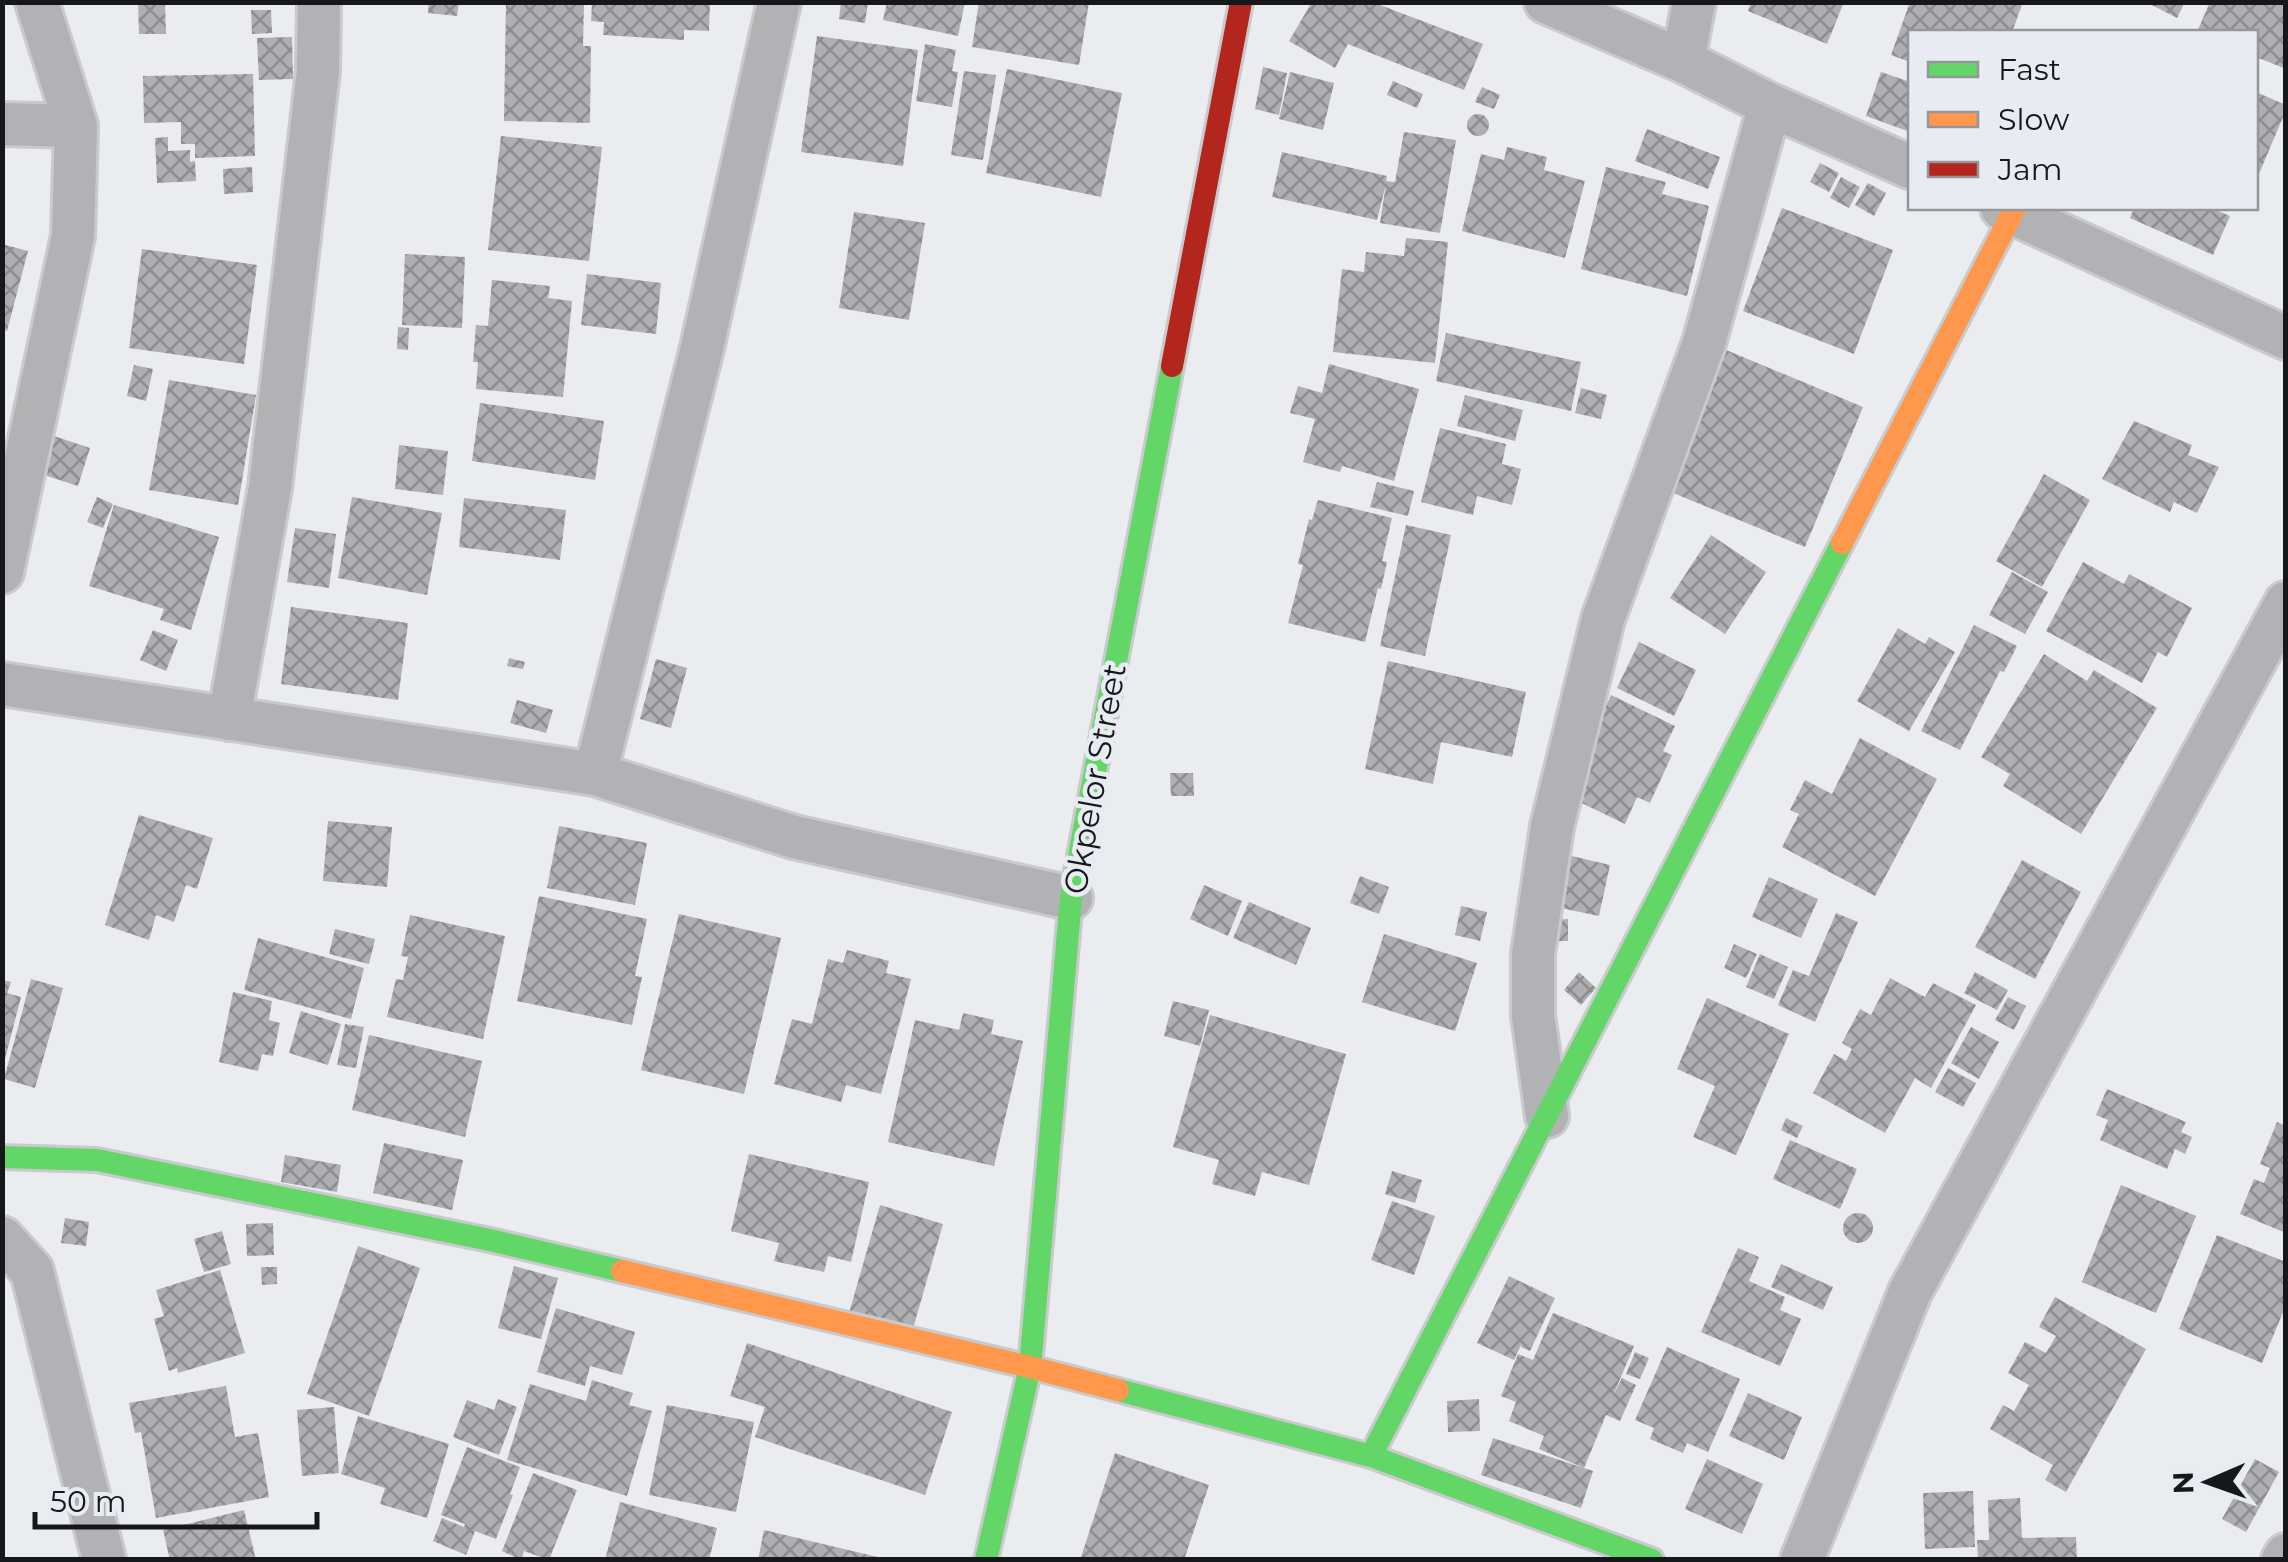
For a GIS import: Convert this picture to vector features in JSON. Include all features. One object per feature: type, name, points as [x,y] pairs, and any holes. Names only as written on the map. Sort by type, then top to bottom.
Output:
[{"type":"street","points":[[2,572],[73,236],[76,126],[37,2]]},
{"type":"street","points":[[229,719],[270,488],[318,71],[320,2]]},
{"type":"street","points":[[595,774],[702,348],[779,2]]},
{"type":"street","name":"Okpelor Street","points":[[986,1560],[1030,1367],[1072,898],[1241,2]]},
{"type":"street","points":[[1546,2],[1684,61],[1770,105],[1908,166]]},
{"type":"street","points":[[1684,61],[1694,2]]},
{"type":"street","points":[[1547,1116],[1533,1015],[1532,954],[1552,827],[1603,619],[1704,342],[1770,105]]},
{"type":"street","points":[[2,124],[76,126]]},
{"type":"street","points":[[1371,1456],[2008,210],[2286,338]]},
{"type":"street","points":[[1802,1560],[1910,1292],[2286,604]]},
{"type":"street","points":[[2,684],[595,774],[794,838],[1072,898]]},
{"type":"street","points":[[2,1157],[97,1160],[471,1236],[1030,1367],[1371,1456],[1652,1560]]},
{"type":"street","points":[[2,1238],[32,1271],[104,1560]]},
{"type":"building","points":[[138,2],[165,2],[166,34],[139,34]]},
{"type":"building","points":[[429,2],[459,2],[457,16],[428,13]]},
{"type":"building","points":[[506,2],[584,2],[583,46],[591,46],[590,123],[504,121]]},
{"type":"building","points":[[592,2],[710,2],[709,31],[684,30],[684,40],[603,35],[604,22],[591,21]]},
{"type":"building","points":[[841,2],[868,2],[865,23],[839,19]]},
{"type":"building","points":[[887,2],[965,2],[958,36],[883,20]]},
{"type":"building","points":[[979,2],[1089,2],[1079,65],[972,47]]},
{"type":"building","points":[[1312,2],[1372,2],[1483,44],[1464,90],[1348,44],[1335,68],[1289,41]]},
{"type":"building","points":[[1751,2],[1844,2],[1827,44],[1748,11]]},
{"type":"building","points":[[1910,2],[2023,2],[2013,30],[1908,30],[1908,61],[1891,55]]},
{"type":"building","points":[[2146,2],[2185,2],[2177,18]]},
{"type":"building","points":[[2210,2],[2286,2],[2286,69],[2258,58],[2258,30],[2198,30]]},
{"type":"building","points":[[251,10],[271,10],[272,33],[252,34]]},
{"type":"building","points":[[817,36],[918,50],[903,166],[801,152]]},
{"type":"building","points":[[292,37],[293,79],[259,80],[257,38]]},
{"type":"building","points":[[925,44],[956,50],[952,71],[958,72],[952,107],[916,101]]},
{"type":"building","points":[[1263,67],[1287,73],[1279,115],[1255,109]]},
{"type":"building","points":[[1007,69],[1122,93],[1101,197],[986,173]]},
{"type":"building","points":[[964,71],[996,75],[983,160],[951,155]]},
{"type":"building","points":[[1290,72],[1334,83],[1323,130],[1279,119]]},
{"type":"building","points":[[1881,72],[1908,81],[1908,131],[1866,116]]},
{"type":"building","points":[[253,74],[255,156],[195,158],[195,144],[181,144],[181,122],[144,123],[143,76]]},
{"type":"building","points":[[1393,81],[1423,94],[1417,108],[1387,95]]},
{"type":"building","points":[[1482,87],[1500,95],[1494,109],[1475,102]]},
{"type":"building","points":[[2258,93],[2286,105],[2258,176]]},
{"type":"building","points":[[1478,114],[1486,117],[1486,133],[1478,136],[1470,133],[1467,125],[1470,117]]},
{"type":"building","points":[[1647,129],[1720,157],[1708,189],[1635,161]]},
{"type":"building","points":[[1404,132],[1456,140],[1440,233],[1380,223],[1386,184],[1377,220],[1272,197],[1282,152],[1387,176],[1386,181],[1395,182]]},
{"type":"building","points":[[501,136],[602,147],[589,261],[488,250]]},
{"type":"building","points":[[168,137],[168,151],[190,150],[196,181],[157,183],[155,138]]},
{"type":"building","points":[[1507,147],[1547,157],[1544,170],[1585,181],[1565,258],[1462,231],[1481,154],[1504,160]]},
{"type":"building","points":[[1820,163],[1839,173],[1829,192],[1810,182]]},
{"type":"building","points":[[252,167],[253,192],[224,194],[223,169]]},
{"type":"building","points":[[1606,167],[1666,182],[1662,194],[1709,206],[1687,296],[1581,269]]},
{"type":"building","points":[[1841,177],[1860,187],[1849,208],[1830,198]]},
{"type":"building","points":[[1868,183],[1886,193],[1874,216],[1855,205]]},
{"type":"building","points":[[1782,208],[1893,250],[1854,354],[1743,311]]},
{"type":"building","points":[[2133,210],[2216,210],[2230,216],[2213,255],[2130,218]]},
{"type":"building","points":[[854,212],[925,223],[909,320],[839,308]]},
{"type":"building","points":[[1406,238],[1448,242],[1435,363],[1333,352],[1342,269],[1364,272],[1366,252],[1404,256]]},
{"type":"building","points":[[2,244],[28,251],[7,331],[2,330]]},
{"type":"building","points":[[142,249],[257,265],[244,364],[129,348]]},
{"type":"building","points":[[405,254],[465,257],[462,328],[402,325]]},
{"type":"building","points":[[587,274],[661,283],[656,334],[581,325]]},
{"type":"building","points":[[492,280],[550,286],[548,298],[572,301],[563,397],[476,389],[476,325],[488,326]]},
{"type":"building","points":[[398,327],[409,328],[408,350],[397,349]]},
{"type":"building","points":[[1446,333],[1581,362],[1571,411],[1436,381]]},
{"type":"building","points":[[1719,347],[1863,407],[1805,547],[1661,488]]},
{"type":"building","points":[[1329,364],[1419,389],[1394,481],[1342,466],[1340,472],[1303,462],[1315,419],[1290,413],[1298,386],[1322,393]]},
{"type":"building","points":[[134,365],[153,369],[146,401],[127,396]]},
{"type":"building","points":[[169,380],[256,395],[238,505],[149,490]]},
{"type":"building","points":[[1581,388],[1607,395],[1601,419],[1575,413]]},
{"type":"building","points":[[1465,395],[1523,410],[1515,441],[1457,426]]},
{"type":"building","points":[[480,403],[604,421],[595,480],[472,461]]},
{"type":"building","points":[[2134,421],[2192,445],[2188,455],[2219,467],[2197,513],[2174,502],[2170,512],[2102,479]]},
{"type":"building","points":[[1440,428],[1506,444],[1502,464],[1521,469],[1512,505],[1477,496],[1473,515],[1421,502]]},
{"type":"building","points":[[54,436],[90,448],[78,486],[41,474]]},
{"type":"building","points":[[399,445],[448,451],[443,495],[395,489]]},
{"type":"building","points":[[2044,474],[2090,500],[2042,587],[1996,561]]},
{"type":"building","points":[[1377,482],[1414,491],[1408,516],[1370,507]]},
{"type":"building","points":[[97,497],[113,504],[103,528],[87,522]]},
{"type":"building","points":[[352,497],[442,513],[427,595],[338,578]]},
{"type":"building","points":[[464,498],[566,510],[560,560],[459,547]]},
{"type":"building","points":[[1318,500],[1392,518],[1382,561],[1387,562],[1365,642],[1288,623],[1303,565],[1298,564]]},
{"type":"building","points":[[114,505],[219,537],[191,630],[160,620],[164,609],[89,586]]},
{"type":"building","points":[[1406,525],[1451,535],[1425,656],[1380,646]]},
{"type":"building","points":[[295,528],[336,534],[329,588],[287,582]]},
{"type":"building","points":[[1711,535],[1766,572],[1725,634],[1670,598]]},
{"type":"building","points":[[2083,562],[2124,584],[2129,574],[2192,608],[2167,657],[2158,652],[2142,683],[2046,631]]},
{"type":"building","points":[[2012,572],[2048,592],[2025,634],[1989,615]]},
{"type":"building","points":[[291,607],[408,623],[398,700],[281,684]]},
{"type":"building","points":[[1974,625],[2017,646],[1960,750],[1921,731]]},
{"type":"building","points":[[1898,628],[1925,644],[1929,637],[1955,652],[1909,731],[1857,701]]},
{"type":"building","points":[[153,630],[178,640],[166,671],[140,660]]},
{"type":"building","points":[[1639,642],[1696,670],[1674,716],[1617,688]]},
{"type":"building","points":[[2044,654],[2087,681],[2094,670],[2157,708],[2081,834],[2003,786],[2010,774],[1981,757]]},
{"type":"building","points":[[509,658],[525,662],[523,669],[507,666]]},
{"type":"building","points":[[656,659],[687,668],[671,728],[640,719]]},
{"type":"building","points":[[1388,661],[1526,692],[1512,757],[1441,742],[1433,784],[1365,769]]},
{"type":"building","points":[[1611,695],[1675,726],[1663,751],[1672,755],[1650,803],[1637,797],[1625,824],[1565,795]]},
{"type":"building","points":[[517,700],[553,710],[546,733],[510,723]]},
{"type":"building","points":[[1860,738],[1937,779],[1875,896],[1782,847],[1799,814],[1790,810],[1805,780],[1832,794]]},
{"type":"building","points":[[1170,773],[1193,773],[1194,796],[1171,796]]},
{"type":"building","points":[[139,815],[213,838],[197,889],[186,885],[174,922],[156,915],[149,940],[105,925]]},
{"type":"building","points":[[328,821],[392,827],[387,887],[323,881]]},
{"type":"building","points":[[559,826],[647,843],[635,905],[547,888]]},
{"type":"building","points":[[1563,854],[1610,865],[1599,916],[1551,906]]},
{"type":"building","points":[[2022,860],[2081,892],[2035,979],[1975,947]]},
{"type":"building","points":[[1360,876],[1389,887],[1379,914],[1350,903]]},
{"type":"building","points":[[1769,877],[1818,899],[1801,938],[1752,917]]},
{"type":"building","points":[[1204,885],[1242,901],[1228,936],[1190,919]]},
{"type":"building","points":[[539,896],[647,919],[635,976],[642,977],[632,1025],[517,1001]]},
{"type":"building","points":[[1249,902],[1311,928],[1296,965],[1233,938]]},
{"type":"building","points":[[1461,906],[1487,912],[1480,941],[1455,935]]},
{"type":"building","points":[[1836,913],[1858,922],[1815,1022],[1778,1005],[1793,970],[1809,976]]},
{"type":"building","points":[[679,914],[781,938],[744,1094],[641,1070]]},
{"type":"building","points":[[410,915],[505,936],[483,1039],[387,1017],[396,979],[403,980],[408,957],[401,956]]},
{"type":"building","points":[[1568,919],[1568,941],[1549,941],[1548,920]]},
{"type":"building","points":[[335,929],[375,939],[369,964],[329,954]]},
{"type":"building","points":[[1384,934],[1477,963],[1455,1031],[1362,1002]]},
{"type":"building","points":[[258,938],[364,968],[351,1019],[244,990]]},
{"type":"building","points":[[1734,944],[1757,954],[1746,978],[1724,968]]},
{"type":"building","points":[[847,950],[889,961],[886,973],[911,979],[881,1094],[846,1085],[841,1102],[774,1084],[792,1019],[812,1024],[828,959],[843,963]]},
{"type":"building","points":[[1760,954],[1788,967],[1774,999],[1746,987]]},
{"type":"building","points":[[1579,972],[1596,988],[1581,1005],[1564,990]]},
{"type":"building","points":[[1975,972],[2008,990],[1997,1010],[1964,993]]},
{"type":"building","points":[[1890,978],[1925,997],[1933,983],[1976,1005],[1931,1088],[1915,1078],[1885,1133],[1813,1093],[1834,1054],[1846,1061],[1852,1049],[1842,1043],[1860,1009],[1871,1015]]},
{"type":"building","points":[[31,979],[63,988],[35,1088],[4,1079]]},
{"type":"building","points":[[2,980],[11,982],[7,993],[21,997],[4,1063]]},
{"type":"building","points":[[233,992],[272,1001],[269,1020],[280,1023],[273,1056],[262,1054],[258,1071],[219,1062]]},
{"type":"building","points":[[2008,997],[2026,1006],[2014,1030],[1995,1020]]},
{"type":"building","points":[[1707,998],[1789,1034],[1736,1155],[1693,1137],[1715,1086],[1677,1069]]},
{"type":"building","points":[[1173,1001],[1209,1010],[1200,1046],[1164,1036]]},
{"type":"building","points":[[301,1011],[341,1024],[328,1065],[289,1053]]},
{"type":"building","points":[[963,1013],[994,1020],[991,1034],[1023,1041],[994,1166],[888,1142],[915,1020],[959,1030]]},
{"type":"building","points":[[1210,1015],[1346,1054],[1309,1185],[1262,1172],[1255,1196],[1212,1184],[1219,1160],[1173,1147]]},
{"type":"building","points":[[345,1024],[364,1027],[356,1068],[337,1065]]},
{"type":"building","points":[[1971,1027],[1999,1042],[1979,1079],[1951,1063]]},
{"type":"building","points":[[369,1035],[482,1061],[465,1137],[352,1110]]},
{"type":"building","points":[[1948,1068],[1976,1083],[1963,1107],[1935,1092]]},
{"type":"building","points":[[2107,1089],[2186,1122],[2181,1132],[2192,1137],[2185,1154],[2175,1149],[2167,1169],[2100,1140],[2108,1120],[2096,1115]]},
{"type":"building","points":[[1786,1118],[1803,1126],[1797,1138],[1781,1130]]},
{"type":"building","points":[[2277,1122],[2286,1126],[2286,1233],[2240,1214],[2254,1179],[2264,1183],[2270,1168],[2260,1164]]},
{"type":"building","points":[[1790,1140],[1857,1169],[1840,1209],[1773,1179]]},
{"type":"building","points":[[384,1143],[463,1160],[452,1210],[373,1193]]},
{"type":"building","points":[[749,1154],[869,1182],[851,1262],[828,1256],[824,1272],[774,1261],[779,1243],[731,1231]]},
{"type":"building","points":[[285,1155],[341,1165],[337,1192],[281,1182]]},
{"type":"building","points":[[1392,1171],[1422,1180],[1415,1203],[1385,1194]]},
{"type":"building","points":[[2121,1185],[2196,1216],[2156,1313],[2082,1282]]},
{"type":"building","points":[[1392,1201],[1435,1216],[1414,1275],[1371,1260]]},
{"type":"building","points":[[880,1205],[943,1224],[912,1332],[849,1313]]},
{"type":"building","points":[[1858,1213],[1869,1217],[1873,1228],[1869,1239],[1858,1243],[1847,1239],[1843,1228],[1847,1217]]},
{"type":"building","points":[[65,1218],[89,1222],[86,1246],[61,1243]]},
{"type":"building","points":[[273,1223],[274,1255],[247,1256],[246,1224]]},
{"type":"building","points":[[222,1231],[231,1264],[204,1272],[194,1239]]},
{"type":"building","points":[[2217,1235],[2286,1262],[2286,1305],[2262,1363],[2179,1329]]},
{"type":"building","points":[[358,1246],[420,1268],[369,1416],[307,1394]]},
{"type":"building","points":[[1738,1248],[1759,1257],[1749,1281],[1785,1297],[1780,1310],[1801,1319],[1780,1366],[1701,1332]]},
{"type":"building","points":[[1781,1264],[1833,1287],[1823,1310],[1771,1287]]},
{"type":"building","points":[[514,1266],[558,1278],[541,1339],[498,1328]]},
{"type":"building","points":[[261,1267],[277,1267],[277,1284],[262,1285]]},
{"type":"building","points":[[220,1270],[245,1353],[178,1373],[177,1368],[169,1371],[154,1319],[164,1316],[156,1290]]},
{"type":"building","points":[[1509,1276],[1555,1298],[1530,1351],[1521,1347],[1522,1343],[1514,1360],[1477,1343]]},
{"type":"building","points":[[2055,1297],[2146,1349],[2066,1492],[2045,1480],[2053,1465],[1990,1429],[2003,1405],[2014,1411],[2029,1385],[2008,1373],[2025,1342],[2046,1353],[2056,1336],[2039,1327]]},
{"type":"building","points":[[556,1308],[635,1332],[622,1375],[590,1366],[585,1386],[537,1372]]},
{"type":"building","points":[[1553,1313],[1634,1346],[1613,1396],[1622,1378],[1636,1385],[1620,1421],[1606,1415],[1584,1468],[1539,1449],[1544,1436],[1509,1421],[1516,1402],[1501,1396],[1518,1354],[1533,1360]]},
{"type":"building","points":[[747,1343],[952,1412],[925,1495],[755,1437],[765,1407],[730,1396]]},
{"type":"building","points":[[1667,1347],[1740,1379],[1708,1452],[1687,1443],[1683,1453],[1650,1439],[1654,1428],[1635,1420]]},
{"type":"building","points":[[1635,1352],[1649,1358],[1640,1379],[1626,1374]]},
{"type":"building","points":[[592,1380],[633,1393],[629,1405],[652,1411],[627,1496],[507,1460],[530,1384],[586,1401]]},
{"type":"building","points":[[226,1386],[235,1437],[258,1433],[269,1497],[156,1518],[141,1432],[135,1433],[129,1403]]},
{"type":"building","points":[[1748,1393],[1802,1417],[1784,1460],[1729,1436]]},
{"type":"building","points":[[498,1399],[517,1407],[499,1455],[453,1437],[467,1400],[494,1410]]},
{"type":"building","points":[[1479,1399],[1480,1431],[1448,1432],[1447,1401]]},
{"type":"building","points":[[667,1405],[754,1422],[736,1512],[649,1495]]},
{"type":"building","points":[[334,1407],[339,1473],[302,1476],[297,1410]]},
{"type":"building","points":[[358,1416],[449,1444],[427,1518],[380,1504],[385,1488],[341,1474]]},
{"type":"building","points":[[1493,1438],[1593,1471],[1581,1508],[1481,1475]]},
{"type":"building","points":[[467,1447],[520,1467],[496,1539],[475,1531],[466,1555],[433,1541],[442,1518],[464,1527],[465,1524],[441,1515]]},
{"type":"building","points":[[1115,1453],[1209,1485],[1184,1560],[1080,1560]]},
{"type":"building","points":[[1707,1459],[1763,1484],[1742,1534],[1685,1509]]},
{"type":"building","points":[[2255,1459],[2279,1472],[2246,1532],[2222,1519]]},
{"type":"building","points":[[533,1473],[577,1490],[549,1560],[524,1551],[521,1560],[502,1551]]},
{"type":"building","points":[[1973,1491],[1975,1547],[1925,1549],[1923,1493]]},
{"type":"building","points":[[2020,1498],[2022,1538],[2076,1537],[2077,1560],[1978,1560],[1977,1540],[1989,1540],[1988,1500]]},
{"type":"building","points":[[620,1502],[717,1528],[709,1560],[605,1560]]},
{"type":"building","points":[[244,1510],[256,1560],[170,1560],[163,1530]]},
{"type":"building","points":[[764,1530],[882,1558],[882,1560],[758,1560]]},
{"type":"traffic: fast","points":[[986,1560],[1030,1367],[1071,898],[1172,366]]},
{"type":"traffic: fast","points":[[1371,1456],[1842,543]]},
{"type":"traffic: fast","points":[[2,1157],[97,1160],[490,1240],[622,1271]]},
{"type":"traffic: fast","points":[[1118,1390],[1371,1456],[1652,1560]]},
{"type":"traffic: slow","points":[[1842,543],[2013,212]]},
{"type":"traffic: slow","points":[[622,1271],[1118,1390]]},
{"type":"traffic: jam","points":[[1172,366],[1241,2]]}]
